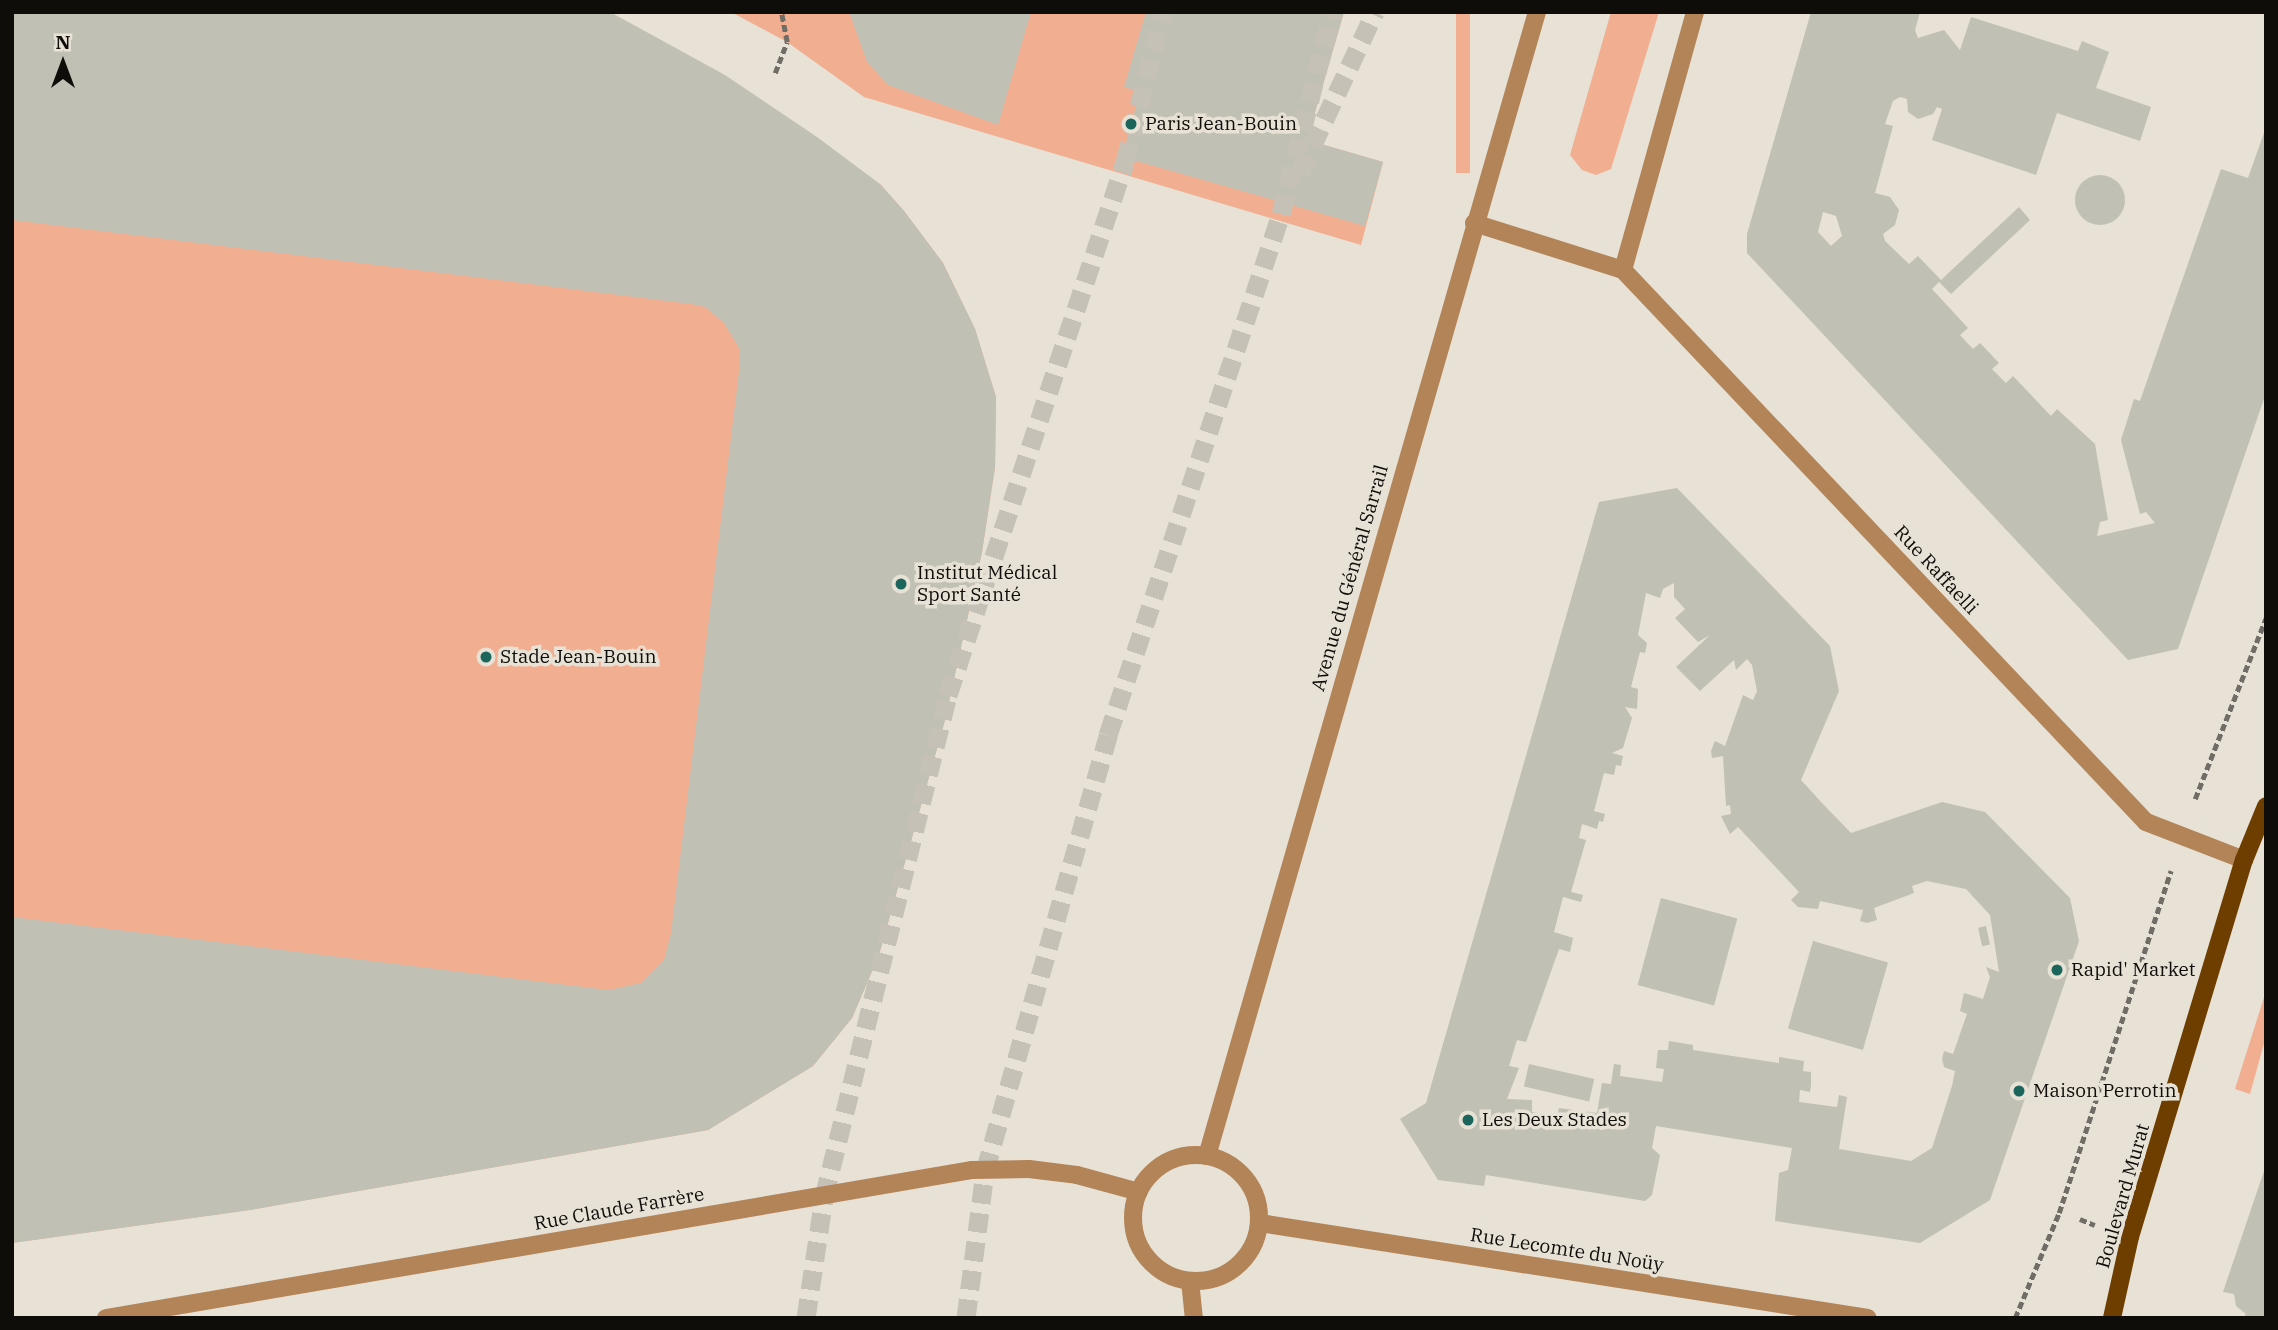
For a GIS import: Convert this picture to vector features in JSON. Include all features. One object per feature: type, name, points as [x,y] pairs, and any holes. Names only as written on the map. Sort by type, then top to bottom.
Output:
[{"type":"main road","name":"Boulevard Murat","points":[[2112,1318],[2130,1237],[2244,860],[2266,806]]},
{"type":"street","name":"Avenue du Général Sarrail","points":[[1207,1156],[1536,12]]},
{"type":"street","points":[[1474,223],[1623,270],[1695,12]]},
{"type":"street","name":"Rue Raffaelli","points":[[1623,270],[2146,822],[2244,860]]},
{"type":"street","points":[[1207,1156],[1240,1172],[1258,1204],[1260,1223],[1255,1242],[1237,1266],[1211,1280],[1190,1281],[1162,1271],[1141,1250],[1134,1231],[1139,1192],[1147,1178],[1174,1158],[1207,1156]]},
{"type":"street","name":"Rue Claude Farrère","points":[[106,1318],[972,1170],[1029,1169],[1077,1175],[1139,1192]]},
{"type":"street","name":"Rue Lecomte du Noüy","points":[[1260,1223],[1868,1318]]},
{"type":"street","points":[[1190,1281],[1194,1318]]},
{"type":"path","points":[[775,73],[788,42],[781,12]]},
{"type":"path","points":[[2205,769],[2238,697],[2266,618]]},
{"type":"path","points":[[2015,1318],[2059,1213],[2169,878]]},
{"type":"shaded area","name":"Stade Jean-Bouin","points":[[12,12],[880,184],[904,211],[943,263],[975,329],[996,397],[995,467],[982,552],[945,720],[879,955],[852,1018],[813,1066],[708,1130],[250,1210],[12,1243]]},
{"type":"shaded area","name":"Paris Jean-Bouin","points":[[731,12],[1344,12],[1307,140],[1383,162],[1361,245],[864,97],[787,42]]},
{"type":"shaded area","points":[[1456,12],[1470,12],[1470,173],[1456,173]]},
{"type":"shaded area","points":[[1611,12],[1659,12],[1611,169],[1596,175],[1582,170],[1570,155]]},
{"type":"shaded area","points":[[2266,991],[2266,1036],[2250,1094],[2235,1089]]},
{"type":"building","points":[[12,12],[610,12],[725,75],[817,137],[880,184],[904,211],[943,263],[975,329],[996,397],[995,467],[982,552],[945,720],[879,955],[852,1018],[813,1066],[708,1130],[250,1210],[12,1243],[12,917],[609,990],[641,983],[664,960],[671,933],[740,363],[739,348],[724,323],[705,307],[691,304],[12,220]]},
{"type":"building","points":[[849,12],[1031,12],[998,125],[888,85],[867,62]]},
{"type":"building","points":[[1146,12],[1344,12],[1307,140],[1383,162],[1365,226],[1122,157],[1140,92],[1124,87]]},
{"type":"building","points":[[1811,12],[1920,12],[1915,30],[1918,38],[1944,30],[1960,50],[1971,17],[2078,51],[2082,41],[2109,52],[2096,88],[2151,107],[2140,141],[2057,113],[2036,175],[1932,140],[1942,109],[1937,107],[1933,114],[1918,119],[1908,112],[1907,99],[1900,97],[1893,101],[1885,124],[1893,126],[1875,193],[1890,197],[1899,210],[1895,225],[1883,234],[1885,241],[1909,264],[1918,256],[1941,280],[2019,207],[2030,220],[1951,294],[1939,282],[1932,289],[1968,328],[1960,335],[1973,349],[1980,343],[1999,363],[1992,369],[2006,383],[2013,376],[2051,416],[2057,409],[2095,444],[2108,520],[2100,522],[2097,536],[2155,523],[2146,512],[2140,514],[2121,440],[2134,399],[2140,401],[2221,169],[2248,178],[2266,127],[2266,393],[2178,649],[2128,660],[1747,253],[1747,234]],"holes":[[[1823,212],[1836,216],[1842,236],[1831,246],[1818,232]]]},
{"type":"building","points":[[2100,175],[2117,183],[2125,200],[2117,217],[2100,225],[2083,217],[2075,200],[2083,183]]},
{"type":"building","points":[[1677,488],[1830,646],[1839,691],[1801,780],[1851,833],[1942,802],[1985,812],[2070,898],[2079,941],[1990,1200],[1920,1243],[1775,1221],[1779,1173],[1788,1170],[1792,1148],[1656,1126],[1652,1148],[1660,1155],[1652,1195],[1645,1201],[1486,1175],[1484,1186],[1438,1180],[1400,1119],[1426,1103],[1599,502]],"holes":[[[1674,583],[1674,597],[1685,609],[1675,618],[1698,642],[1710,635],[1676,667],[1700,691],[1734,660],[1736,670],[1747,659],[1752,665],[1757,691],[1753,700],[1743,695],[1725,746],[1715,741],[1711,751],[1712,758],[1723,756],[1726,806],[1730,805],[1731,814],[1721,816],[1730,834],[1738,827],[1799,892],[1791,900],[1798,907],[1818,909],[1820,901],[1863,910],[1860,921],[1867,923],[1877,920],[1874,908],[1914,893],[1912,886],[1927,881],[1966,889],[1990,915],[1999,972],[1986,967],[1990,977],[1983,999],[1964,993],[1960,1011],[1967,1014],[1953,1054],[1944,1051],[1942,1059],[1944,1067],[1955,1071],[1952,1086],[1932,1148],[1911,1161],[1839,1149],[1847,1097],[1839,1095],[1837,1107],[1799,1102],[1800,1090],[1810,1092],[1811,1072],[1803,1071],[1804,1061],[1779,1057],[1779,1063],[1693,1050],[1693,1045],[1669,1041],[1668,1050],[1658,1050],[1656,1068],[1664,1069],[1662,1082],[1620,1076],[1621,1065],[1614,1064],[1611,1084],[1602,1083],[1597,1113],[1559,1108],[1557,1116],[1532,1112],[1532,1100],[1507,1099],[1519,1068],[1509,1066],[1517,1040],[1526,1042],[1559,949],[1570,952],[1573,938],[1554,932],[1563,897],[1581,902],[1583,895],[1571,892],[1586,840],[1579,838],[1582,824],[1597,829],[1599,821],[1603,822],[1605,814],[1594,811],[1604,773],[1614,775],[1616,765],[1621,766],[1623,756],[1612,753],[1623,748],[1632,718],[1625,707],[1637,709],[1638,689],[1631,687],[1640,652],[1645,653],[1647,643],[1638,635],[1646,593],[1660,598],[1663,589]]]},
{"type":"building","points":[[1661,898],[1737,918],[1714,1005],[1638,985]]},
{"type":"building","points":[[1986,926],[1990,945],[1982,946],[1978,928]]},
{"type":"building","points":[[1813,941],[1888,962],[1863,1050],[1788,1028]]},
{"type":"building","points":[[1529,1064],[1594,1079],[1589,1101],[1524,1086]]},
{"type":"building","points":[[2266,1165],[2266,1318],[2243,1318],[2246,1314],[2236,1306],[2234,1294],[2223,1292]]},
{"type":"tunnel","points":[[806,1318],[824,1197],[948,695],[1125,162],[1163,12]]},
{"type":"tunnel","points":[[966,1318],[985,1171],[1108,735],[1281,214],[1332,12]]},
{"type":"tunnel","points":[[1300,172],[1375,12]]},
{"type":"place","name":"Paris Jean-Bouin","points":[[1131,124]]},
{"type":"place","name":"Institut Médical Sport Santé","points":[[901,584]]},
{"type":"place","name":"Stade Jean-Bouin","points":[[486,657]]},
{"type":"place","name":"Rapid' Market","points":[[2057,970]]},
{"type":"place","name":"Maison Perrotin","points":[[2019,1091]]},
{"type":"place","name":"Les Deux Stades","points":[[1468,1120]]}]
